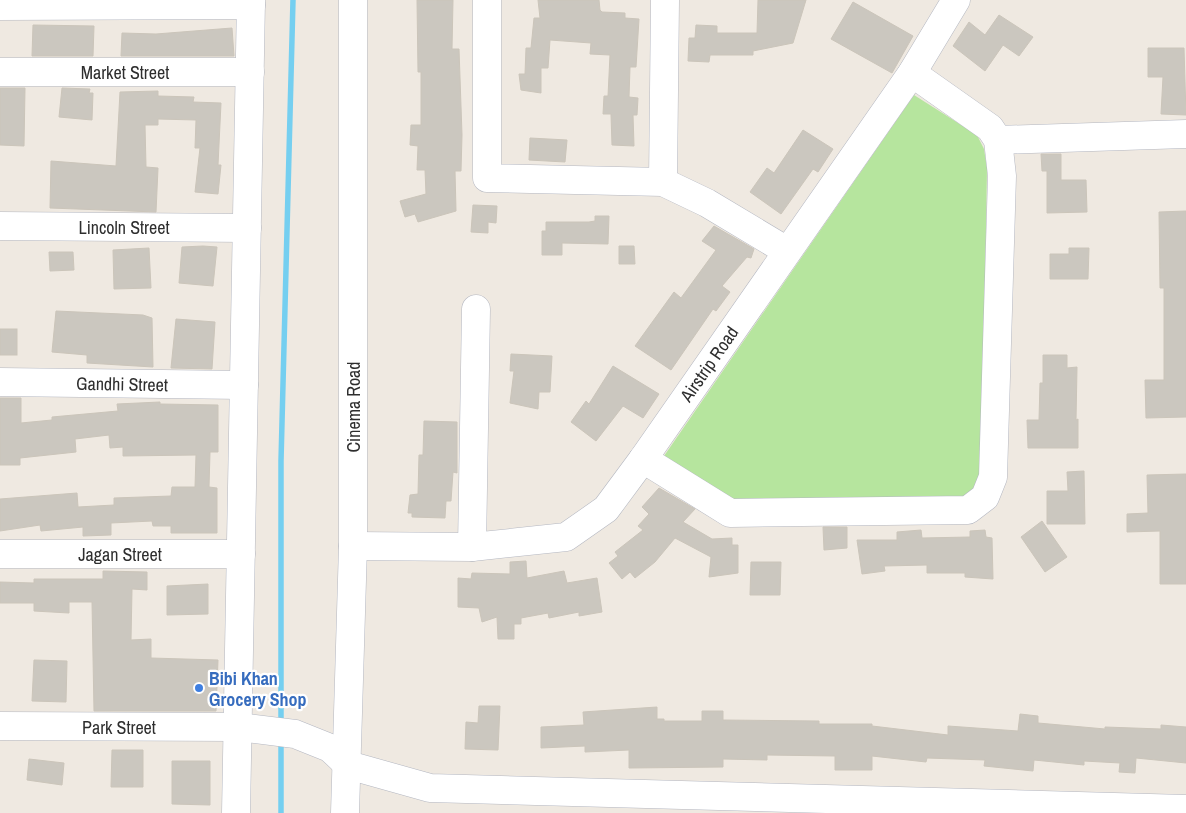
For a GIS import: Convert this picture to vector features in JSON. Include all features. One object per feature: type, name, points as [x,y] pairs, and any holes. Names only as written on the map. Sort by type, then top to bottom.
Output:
[{"type":"street","name":"Cinema Road","points":[[346,813],[353,546],[353,0]]},
{"type":"street","points":[[487,0],[487,178],[663,182],[707,203],[787,251]]},
{"type":"street","points":[[663,182],[665,0]]},
{"type":"street","name":"Airstrip Road","points":[[353,546],[472,547],[566,537],[606,508],[644,459],[912,73],[956,0]]},
{"type":"street","points":[[0,6],[251,3],[236,813]]},
{"type":"street","name":"Market Street","points":[[0,72],[250,72]]},
{"type":"street","points":[[644,459],[730,513],[968,510],[985,497],[994,478],[1002,176],[998,140],[990,128],[912,73]]},
{"type":"street","points":[[998,140],[1186,134]]},
{"type":"street","name":"Lincoln Street","points":[[0,226],[247,228]]},
{"type":"street","points":[[472,547],[476,309]]},
{"type":"street","name":"Gandhi Street","points":[[0,382],[244,385]]},
{"type":"street","name":"Jagan Street","points":[[0,554],[241,554]]},
{"type":"street","name":"Park Street","points":[[0,726],[238,727],[283,732],[330,748],[348,765]]},
{"type":"street","points":[[348,765],[430,788],[1186,809]]},
{"type":"green space","points":[[914,95],[977,135],[984,149],[987,168],[982,470],[971,494],[960,498],[735,501],[664,456]]},
{"type":"building","points":[[417,0],[453,0],[452,49],[459,49],[462,135],[461,171],[455,171],[456,211],[418,222],[415,214],[405,217],[400,201],[426,194],[425,170],[417,170],[418,146],[410,145],[411,125],[421,125],[421,72],[418,72]]},
{"type":"building","points":[[538,0],[599,0],[602,12],[625,13],[625,18],[639,19],[636,67],[630,67],[629,97],[638,98],[637,115],[633,115],[634,146],[612,145],[611,114],[603,114],[604,96],[608,96],[610,55],[590,54],[591,43],[550,40],[548,68],[541,68],[541,93],[521,90],[519,74],[525,74],[526,48],[531,48],[534,18],[540,18]]},
{"type":"building","points":[[758,0],[806,0],[793,43],[753,51],[753,55],[710,55],[709,62],[688,61],[689,38],[695,38],[696,25],[717,26],[717,33],[757,33]]},
{"type":"building","points":[[853,2],[913,36],[892,73],[831,39]]},
{"type":"building","points":[[999,15],[1033,37],[1019,56],[1003,45],[985,71],[953,46],[969,22],[985,35]]},
{"type":"building","points":[[33,25],[94,26],[93,56],[32,56]]},
{"type":"building","points":[[232,28],[234,56],[121,56],[122,33],[156,34]]},
{"type":"building","points":[[1148,48],[1184,48],[1186,115],[1161,114],[1163,77],[1148,77]]},
{"type":"building","points":[[0,88],[25,88],[24,146],[0,145]]},
{"type":"building","points":[[62,88],[90,89],[89,93],[93,93],[92,120],[59,117]]},
{"type":"building","points":[[158,91],[158,96],[194,97],[193,102],[221,103],[218,165],[221,165],[218,194],[195,192],[200,148],[195,148],[196,120],[158,119],[158,125],[145,125],[146,167],[158,168],[156,212],[50,208],[51,161],[116,166],[120,92]]},
{"type":"building","points":[[803,130],[833,149],[818,172],[813,169],[781,214],[750,192],[767,168],[774,173]]},
{"type":"building","points":[[530,138],[567,140],[565,162],[529,160]]},
{"type":"building","points":[[1041,154],[1061,154],[1061,180],[1086,180],[1087,212],[1047,213],[1047,171],[1042,171]]},
{"type":"building","points":[[473,205],[497,206],[496,223],[488,222],[488,233],[471,232]]},
{"type":"building","points":[[1186,211],[1186,417],[1146,418],[1145,380],[1164,380],[1164,288],[1160,288],[1159,212]]},
{"type":"building","points":[[595,216],[609,216],[608,244],[562,243],[562,255],[542,255],[542,231],[546,231],[546,222],[589,222],[595,221]]},
{"type":"building","points":[[714,226],[754,249],[751,258],[747,257],[722,286],[730,292],[716,311],[713,309],[671,370],[635,346],[674,292],[681,298],[716,250],[702,241]]},
{"type":"building","points":[[619,246],[634,246],[635,264],[619,264]]},
{"type":"building","points":[[182,247],[217,247],[213,286],[179,283]]},
{"type":"building","points":[[149,248],[151,288],[114,289],[113,250]]},
{"type":"building","points":[[1069,248],[1089,248],[1088,279],[1050,279],[1050,254],[1069,254]]},
{"type":"building","points":[[49,252],[73,252],[74,270],[50,271]]},
{"type":"building","points":[[56,311],[143,315],[152,318],[153,367],[87,363],[87,355],[52,352]]},
{"type":"building","points":[[176,319],[215,322],[212,369],[171,368]]},
{"type":"building","points":[[0,329],[17,329],[17,355],[0,355]]},
{"type":"building","points":[[511,354],[552,356],[550,392],[539,392],[538,409],[510,403],[514,371],[510,371]]},
{"type":"building","points":[[1043,355],[1067,355],[1067,368],[1077,367],[1076,420],[1078,419],[1078,448],[1028,448],[1027,420],[1039,420],[1040,383],[1043,383]]},
{"type":"building","points":[[613,366],[659,394],[643,418],[623,406],[596,441],[571,422],[586,401],[589,404]]},
{"type":"building","points":[[0,398],[21,398],[21,423],[52,420],[52,417],[118,411],[117,404],[160,402],[160,404],[218,405],[218,452],[210,452],[209,487],[217,488],[217,533],[171,533],[171,526],[153,526],[152,521],[111,523],[111,535],[83,536],[83,527],[41,531],[40,525],[0,531],[0,499],[77,493],[78,507],[114,505],[114,498],[171,496],[172,487],[195,487],[196,455],[123,456],[123,447],[110,448],[109,435],[75,439],[76,452],[20,458],[20,465],[0,465]]},
{"type":"building","points":[[424,421],[457,422],[457,473],[453,472],[451,501],[446,501],[445,518],[412,517],[412,513],[408,513],[410,495],[418,494],[419,455],[423,455]]},
{"type":"building","points":[[1084,471],[1085,524],[1047,524],[1047,491],[1068,491],[1067,472]]},
{"type":"building","points":[[1186,474],[1186,584],[1160,584],[1160,531],[1127,532],[1127,514],[1148,513],[1147,475]]},
{"type":"building","points":[[659,488],[695,509],[683,522],[712,539],[732,538],[732,545],[738,545],[738,573],[709,577],[711,557],[675,538],[655,562],[635,578],[630,572],[622,579],[609,563],[618,556],[615,552],[643,530],[638,526],[649,514],[642,507]]},
{"type":"building","points":[[1042,521],[1067,557],[1045,572],[1021,537]]},
{"type":"building","points":[[823,527],[847,527],[847,548],[824,550]]},
{"type":"building","points":[[921,530],[922,538],[970,537],[970,531],[985,530],[986,537],[992,538],[993,579],[965,577],[965,573],[927,573],[927,565],[884,566],[885,571],[862,574],[857,540],[897,540],[897,532]]},
{"type":"building","points":[[526,561],[527,578],[564,571],[567,583],[597,578],[602,612],[579,616],[579,612],[549,618],[548,613],[521,618],[521,624],[514,624],[514,639],[498,639],[497,617],[482,622],[479,608],[458,607],[458,578],[471,579],[472,573],[510,574],[510,562]]},
{"type":"building","points":[[751,562],[781,562],[780,595],[750,595]]},
{"type":"building","points":[[103,571],[147,572],[147,590],[132,589],[131,640],[151,639],[151,658],[218,660],[216,711],[94,711],[92,602],[69,602],[69,613],[34,611],[34,603],[0,603],[0,582],[34,583],[34,579],[103,579]]},
{"type":"building","points":[[208,584],[208,614],[167,615],[167,586]]},
{"type":"building","points":[[34,660],[67,661],[66,702],[32,701]]},
{"type":"building","points":[[479,706],[500,706],[498,750],[465,749],[466,722],[478,723]]},
{"type":"building","points":[[657,707],[657,719],[664,719],[664,721],[702,721],[702,711],[723,711],[723,720],[819,721],[819,724],[872,724],[872,726],[948,735],[948,726],[1018,731],[1020,714],[1038,716],[1038,723],[1105,729],[1105,727],[1161,729],[1161,725],[1186,727],[1186,763],[1136,758],[1135,773],[1119,772],[1120,763],[1084,761],[1084,765],[1034,760],[1033,771],[984,766],[985,760],[927,758],[926,762],[872,756],[872,770],[835,770],[835,756],[767,755],[767,760],[723,759],[723,767],[629,768],[629,750],[585,752],[585,746],[541,748],[541,727],[584,725],[583,712]]},
{"type":"building","points":[[112,750],[143,750],[143,787],[111,787]]},
{"type":"building","points":[[29,759],[64,763],[62,785],[27,780]]},
{"type":"building","points":[[172,761],[210,761],[210,805],[172,804]]},
{"type":"waterway","points":[[281,726],[281,461],[293,0]]},
{"type":"waterway","points":[[281,740],[281,813]]},
{"type":"place","name":"Bibi Khan Grocery Shop","points":[[199,688]]}]
